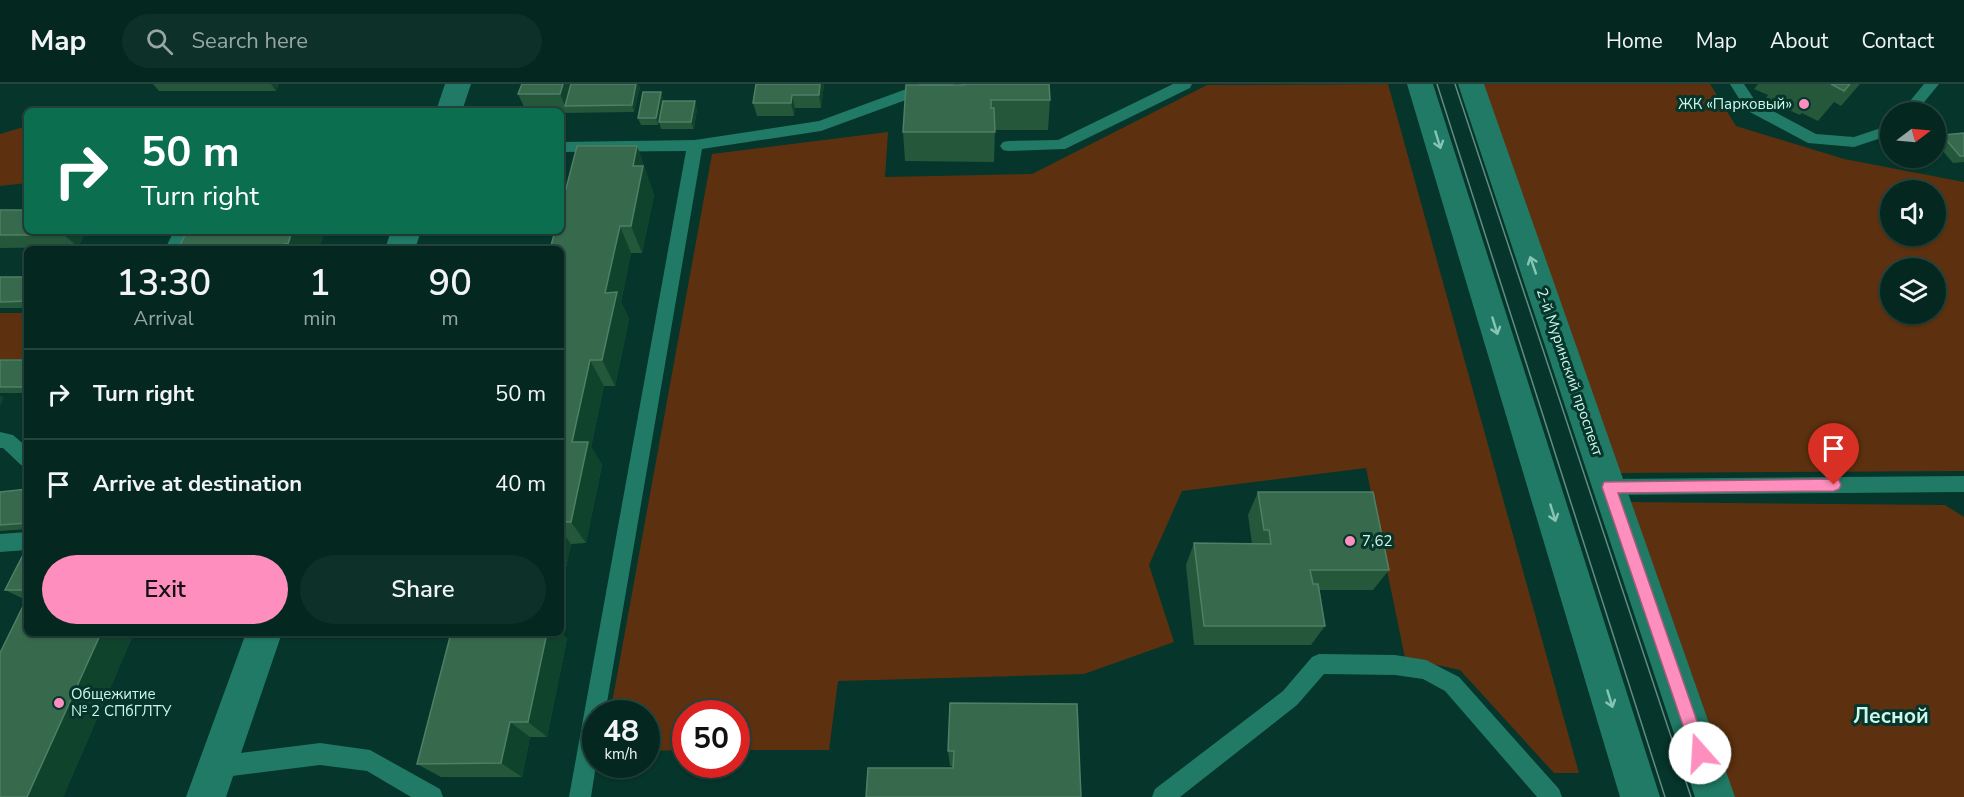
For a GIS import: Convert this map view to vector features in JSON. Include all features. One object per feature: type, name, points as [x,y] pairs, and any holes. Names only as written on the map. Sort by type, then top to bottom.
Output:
[{"type":"main road","points":[[450,108],[458,84]]},
{"type":"main road","points":[[1420,84],[1640,797]]},
{"type":"main road","name":"2-й Муринский проспект","points":[[1471,84],[1715,797]]},
{"type":"main road","points":[[211,782],[263,636]]},
{"type":"lane","points":[[564,147],[695,145],[821,126],[901,90],[947,84]]},
{"type":"lane","points":[[1008,146],[1060,145],[1185,84]]},
{"type":"lane","points":[[1737,84],[1751,106],[1813,140],[1854,142],[1880,133]]},
{"type":"lane","points":[[1917,102],[1932,84]]},
{"type":"lane","points":[[580,797],[695,145]]},
{"type":"lane","points":[[0,440],[7,440],[24,456]]},
{"type":"lane","points":[[1609,487],[1964,484]]},
{"type":"lane","points":[[0,543],[24,541]]},
{"type":"lane","points":[[1163,797],[1290,698],[1319,664],[1325,664],[1395,665],[1426,670],[1452,684],[1551,797]]},
{"type":"lane","points":[[211,782],[320,754],[369,762],[432,797]]},
{"type":"shaded area","points":[[1388,84],[1579,773],[1554,773],[1460,670],[1405,658],[1366,468],[1182,491],[1149,565],[1174,642],[1084,674],[838,681],[829,750],[750,750],[750,700],[672,700],[672,750],[660,751],[660,700],[613,700],[712,154],[888,132],[885,177],[1032,174],[1207,85]]},
{"type":"shaded area","points":[[1483,84],[1710,84],[1736,126],[1844,159],[1880,166],[1880,168],[1891,168],[1964,182],[1964,471],[1617,473]]},
{"type":"shaded area","points":[[24,127],[24,183],[0,186],[0,134]]},
{"type":"shaded area","points":[[0,313],[24,313],[24,359],[0,359]]},
{"type":"shaded area","points":[[1627,502],[1945,505],[1964,517],[1964,797],[1732,797]]},
{"type":"building","points":[[522,84],[563,84],[560,94],[518,94]]},
{"type":"building","points":[[571,84],[636,84],[632,105],[565,106]]},
{"type":"building","points":[[756,84],[820,84],[819,95],[792,95],[791,103],[753,103]]},
{"type":"building","points":[[1049,84],[1050,100],[991,100],[991,108],[994,108],[995,132],[903,132],[906,85]]},
{"type":"building","points":[[1831,84],[1850,84],[1844,91]]},
{"type":"building","points":[[643,92],[661,92],[656,118],[638,118]]},
{"type":"building","points":[[663,101],[695,101],[691,122],[659,122]]},
{"type":"building","points":[[1964,133],[1964,156],[1960,156],[1946,140],[1946,135]]},
{"type":"building","points":[[577,146],[637,146],[633,166],[643,166],[631,226],[620,226],[605,293],[617,292],[602,360],[590,360],[572,442],[588,442],[571,522],[564,522],[564,246],[551,246],[554,234],[564,234],[564,196]]},
{"type":"building","points":[[0,210],[24,210],[24,234],[64,234],[64,235],[0,235]]},
{"type":"building","points":[[186,234],[291,234],[288,244],[283,246],[180,245]]},
{"type":"building","points":[[0,277],[24,277],[24,301],[0,302]]},
{"type":"building","points":[[0,360],[24,360],[24,387],[0,387]]},
{"type":"building","points":[[24,489],[24,523],[0,525],[0,492]]},
{"type":"building","points":[[1258,492],[1373,492],[1389,570],[1310,570],[1313,584],[1318,584],[1325,626],[1204,626],[1194,543],[1271,544],[1269,530],[1264,530]]},
{"type":"building","points":[[24,553],[24,590],[5,590]]},
{"type":"building","points":[[24,604],[24,636],[100,636],[27,797],[0,797],[0,653]]},
{"type":"building","points":[[450,636],[546,636],[528,722],[510,722],[501,763],[417,764]]},
{"type":"building","points":[[950,703],[1077,704],[1081,797],[866,797],[868,768],[953,768],[954,751],[948,751]]},
{"type":"tram line","points":[[1437,84],[1665,797]]},
{"type":"tram line","points":[[1455,84],[1691,797]]},
{"type":"place","name":"ЖК «Парковый»","points":[[1804,104]]},
{"type":"place","name":"7,62","points":[[1350,541]]},
{"type":"place","name":"Общежитие № 2 СПбГЛТУ","points":[[59,703]]},
{"type":"district","name":"Лесной","points":[[1891,716]]},
{"type":"route","points":[[1700,753],[1609,487],[1834,485]]}]
